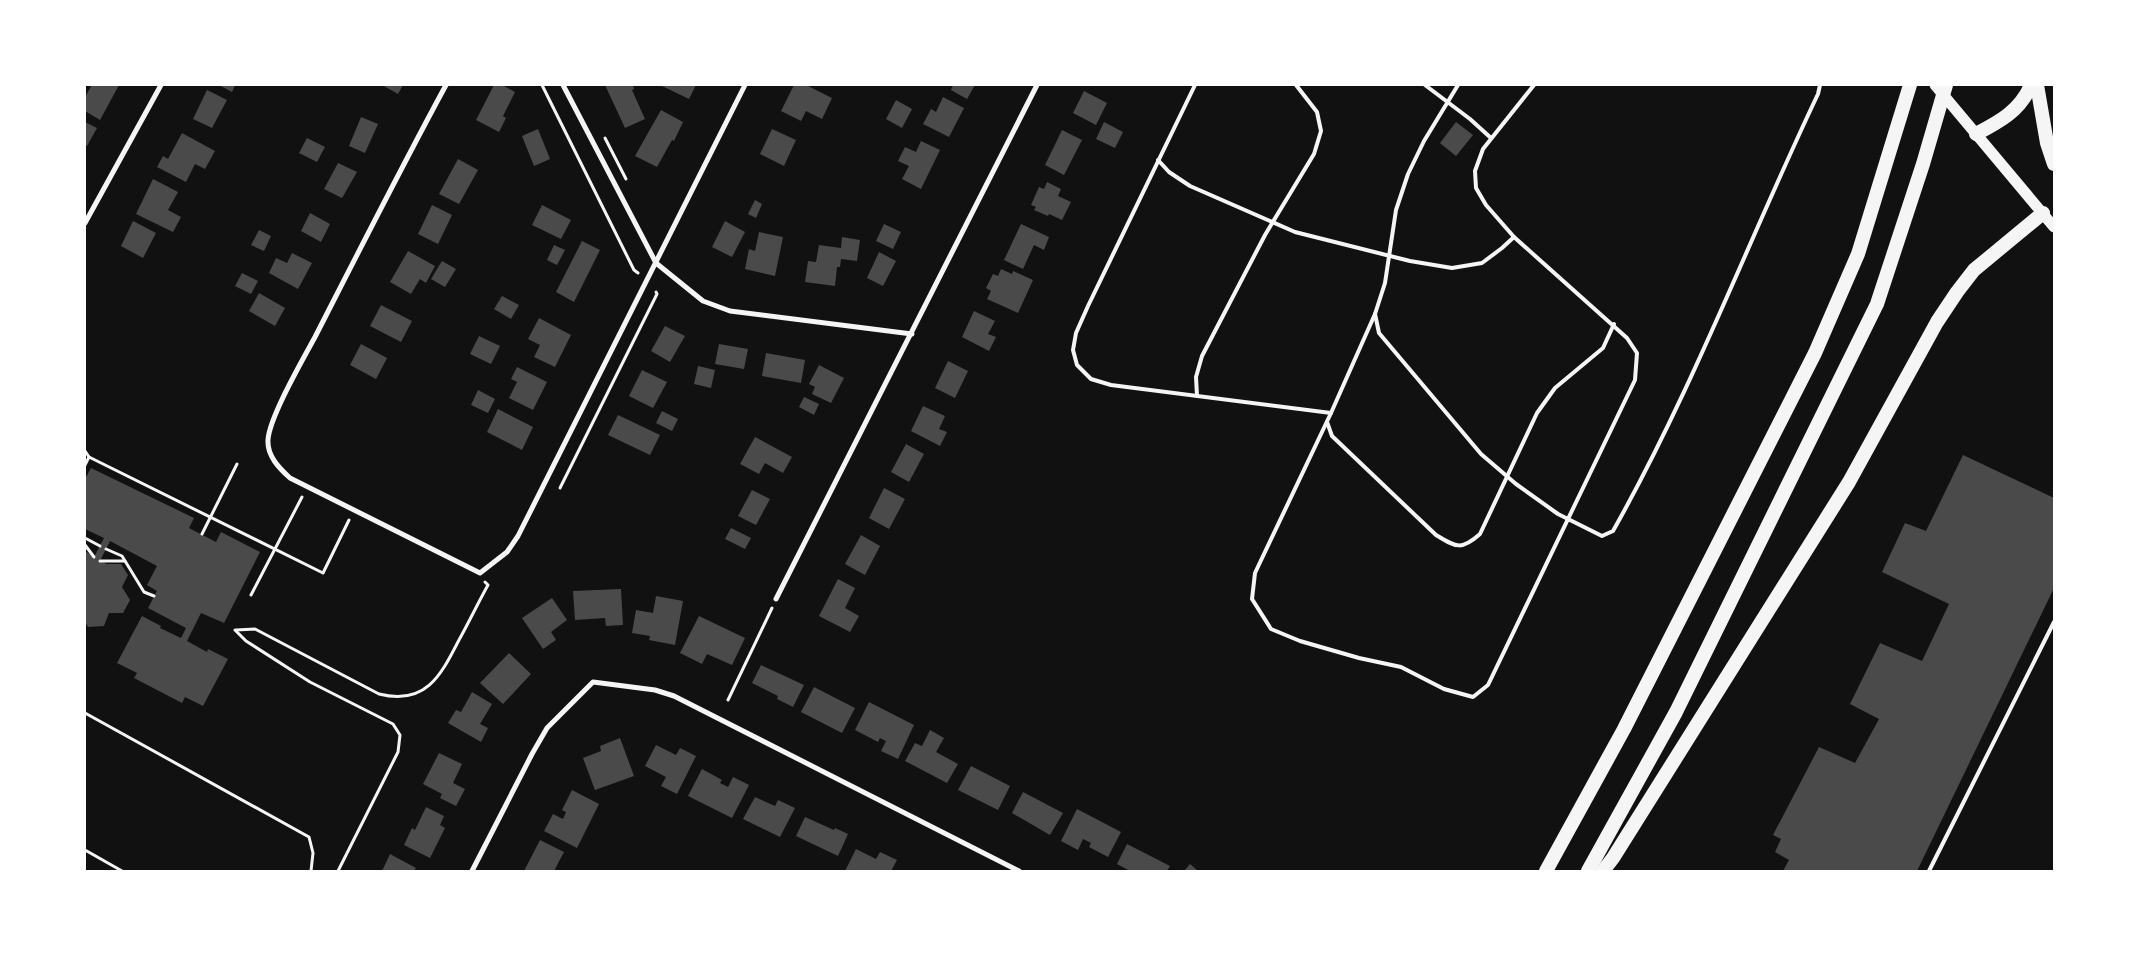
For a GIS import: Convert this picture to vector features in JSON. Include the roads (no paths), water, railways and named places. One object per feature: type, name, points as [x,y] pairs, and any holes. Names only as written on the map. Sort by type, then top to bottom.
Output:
[{"type":"highway","points":[[1546,871],[1624,728],[1815,352],[1858,254],[1910,85]]},
{"type":"highway","points":[[1588,871],[1676,712],[1877,304],[1923,164],[1946,85]]},
{"type":"highway","points":[[1976,134],[2004,119],[2017,108],[2031,85]]},
{"type":"highway","points":[[2037,85],[2047,143],[2054,164]]},
{"type":"highway","points":[[1603,871],[1849,482],[1938,322],[1957,292],[1974,270],[2043,213]]},
{"type":"main road","points":[[1935,85],[2054,227]]},
{"type":"street","points":[[85,223],[162,85]]},
{"type":"street","points":[[446,85],[269,428],[268,442],[271,455],[278,468],[290,478],[480,573],[506,552],[518,536],[746,85]]},
{"type":"street","points":[[563,85],[656,263],[703,300],[730,312],[912,334]]},
{"type":"street","points":[[776,599],[1037,85]]},
{"type":"street","points":[[472,871],[547,728],[593,682],[655,690],[674,696],[1019,871]]},
{"type":"lane","points":[[1195,85],[1076,333],[1073,350],[1077,365],[1091,379],[1111,385],[1331,413]]},
{"type":"lane","points":[[1197,396],[1196,377],[1202,356],[1273,222],[1314,154],[1321,131],[1317,112],[1296,85]]},
{"type":"lane","points":[[1425,85],[1470,119],[1491,138]]},
{"type":"lane","points":[[1458,85],[1424,141],[1408,174],[1396,210],[1385,283],[1376,314],[1255,573],[1252,599],[1272,629],[1300,641],[1351,656],[1401,667],[1444,689],[1473,697],[1488,685],[1568,520],[1634,380],[1637,353],[1614,324],[1514,237],[1486,205],[1476,188],[1475,171],[1483,149],[1534,85]]},
{"type":"lane","points":[[1376,314],[1379,333],[1389,347],[1481,454],[1508,477],[1568,520],[1602,536],[1613,532],[1711,337],[1791,150],[1818,94],[1820,85]]},
{"type":"lane","points":[[1158,160],[1169,172],[1190,186],[1295,232],[1389,256],[1452,268],[1482,263],[1514,237]]},
{"type":"lane","points":[[1327,422],[1332,436],[1436,535],[1452,545],[1468,544],[1480,534],[1537,412],[1555,388],[1603,348],[1614,324]]},
{"type":"lane","points":[[1930,871],[2054,622]]}]
